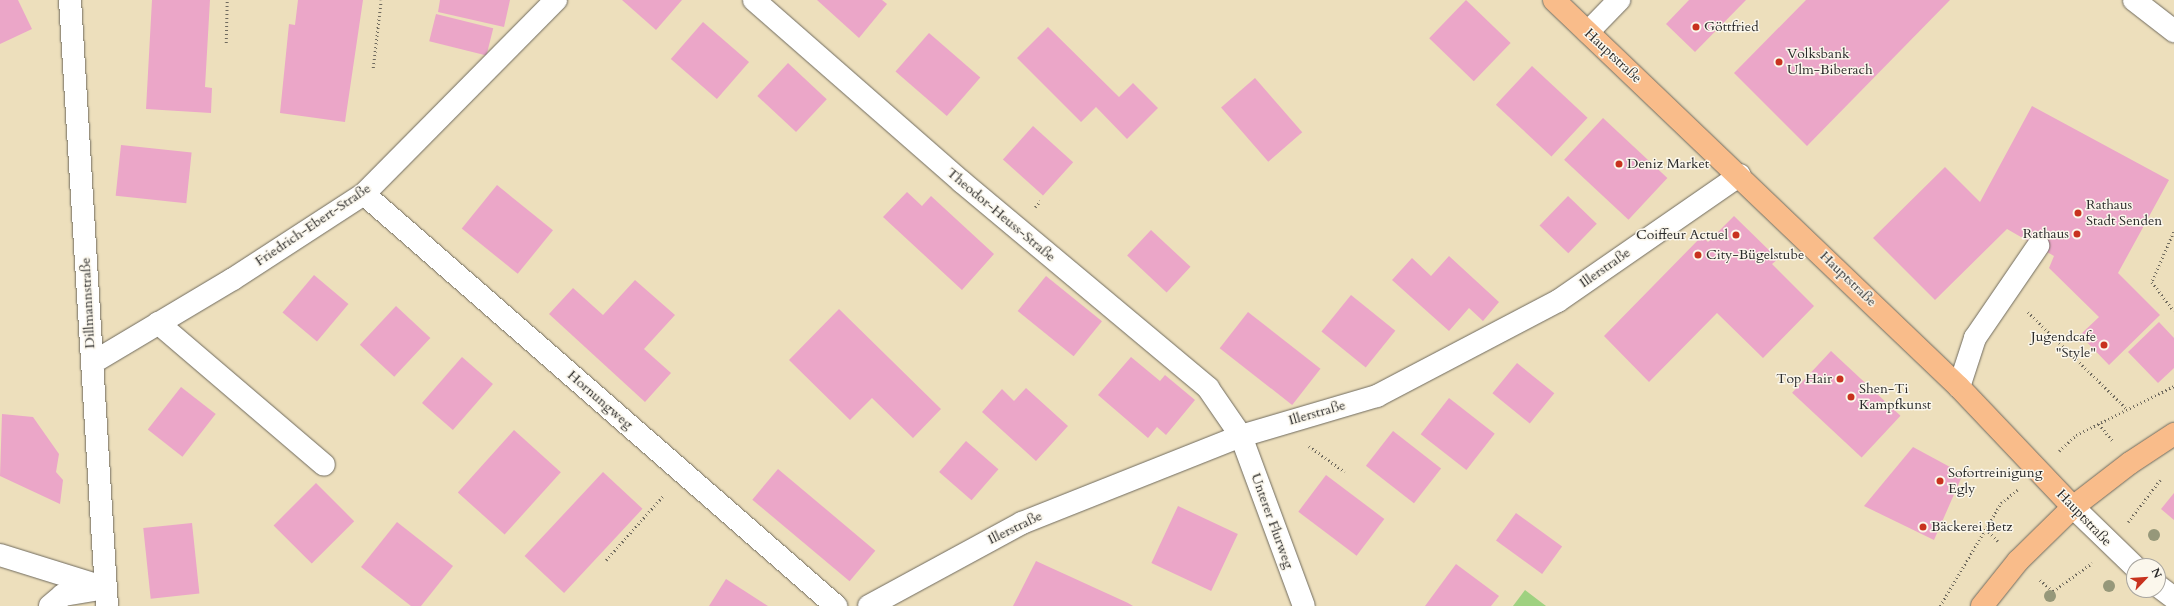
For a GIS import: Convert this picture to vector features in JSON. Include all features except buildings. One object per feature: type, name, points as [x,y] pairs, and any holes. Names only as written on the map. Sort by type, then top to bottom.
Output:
[{"type":"main road","name":"Hauptstraße","points":[[1554,0],[1740,174],[1959,387],[2073,507]]},
{"type":"main road","points":[[1982,606],[2018,561],[2073,507],[2130,463],[2174,434]]},
{"type":"street","name":"Dillmannstraße","points":[[70,0],[107,597]]},
{"type":"street","name":"Friedrich-Ebert-Straße","points":[[92,363],[364,194],[556,0]]},
{"type":"street","name":"Theodor-Heuss-Straße","points":[[754,0],[962,182],[1208,388],[1241,436]]},
{"type":"street","points":[[1588,32],[1618,0]]},
{"type":"street","points":[[2134,0],[2174,31]]},
{"type":"street","name":"Illerstraße","points":[[869,606],[1022,523],[1241,436],[1377,396],[1558,301],[1740,174]]},
{"type":"street","name":"Hornungweg","points":[[364,194],[836,606]]},
{"type":"street","points":[[1959,387],[1975,338],[2006,290],[2038,246]]},
{"type":"street","points":[[158,323],[324,465]]},
{"type":"street","name":"Unterer Flurweg","points":[[1241,436],[1304,606]]},
{"type":"street","name":"Hauptstraße","points":[[2073,507],[2126,558]]},
{"type":"street","points":[[0,555],[107,597]]},
{"type":"street","points":[[50,606],[63,595],[107,597]]},
{"type":"path","points":[[226,43],[227,0]]},
{"type":"path","points":[[373,68],[381,0]]},
{"type":"path","points":[[2174,232],[2152,282],[2174,311]]},
{"type":"path","points":[[2006,290],[2127,409]]},
{"type":"path","points":[[1279,424],[1345,472]]},
{"type":"path","points":[[606,560],[683,474]]},
{"type":"green space","points":[[1525,590],[1546,606],[1513,606]]},
{"type":"place","name":"Göttfried","points":[[1696,27]]},
{"type":"place","name":"Volksbank Ulm-Biberach","points":[[1779,62]]},
{"type":"place","name":"Deniz Market","points":[[1619,164]]},
{"type":"place","name":"Rathaus Stadt Senden","points":[[2078,213]]},
{"type":"place","name":"Rathaus","points":[[2077,234]]},
{"type":"place","name":"Coiffeur Actuel","points":[[1736,235]]},
{"type":"place","name":"City-Bügelstube","points":[[1698,255]]},
{"type":"place","name":"Jugendcafe \"Style\"","points":[[2104,345]]},
{"type":"place","name":"Top Hair","points":[[1840,379]]},
{"type":"place","name":"Shen-Ti Kampfkunst","points":[[1851,397]]},
{"type":"place","name":"Sofortreinigung Egly","points":[[1940,481]]},
{"type":"place","name":"Bäckerei Betz","points":[[1923,527]]}]
